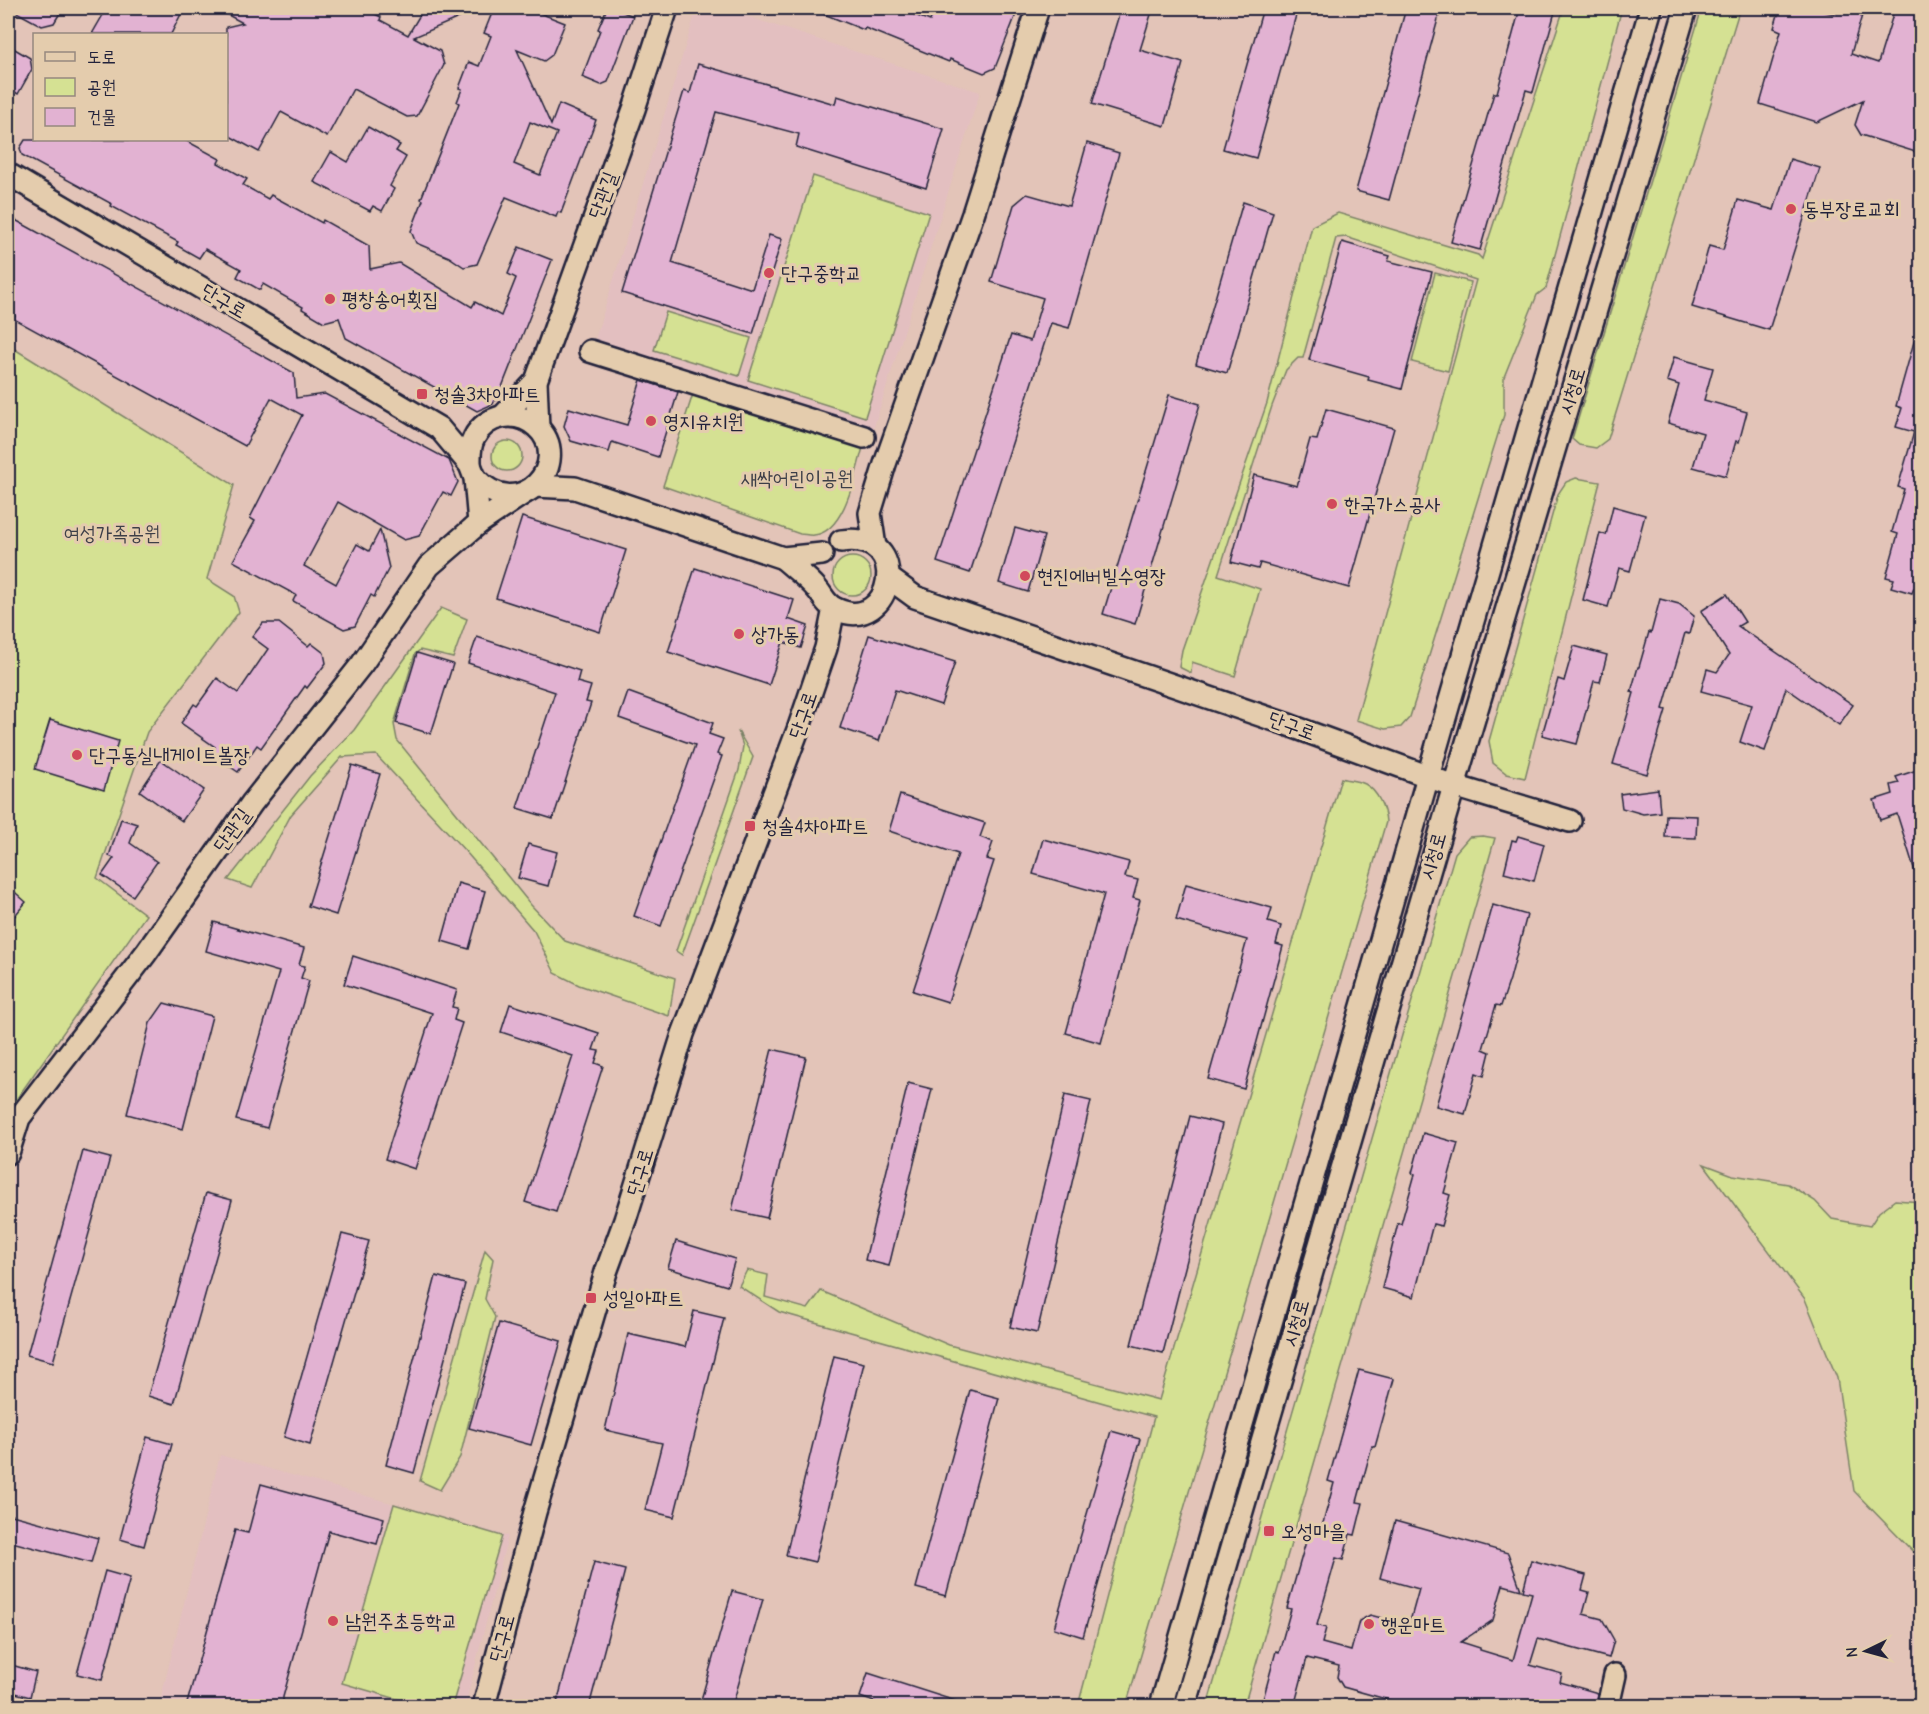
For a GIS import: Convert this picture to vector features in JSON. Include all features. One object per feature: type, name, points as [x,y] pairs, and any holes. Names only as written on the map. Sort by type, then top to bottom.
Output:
[{"type":"street","name":"단관길","points":[[536,381],[634,109],[667,8]]},
{"type":"street","points":[[874,547],[870,513],[973,214],[1038,8]]},
{"type":"street","name":"시청로","points":[[1161,1707],[1239,1426],[1651,8]]},
{"type":"street","name":"시청로","points":[[1185,1707],[1454,786],[1686,8]]},
{"type":"street","name":"단구로","points":[[8,174],[439,428]]},
{"type":"street","points":[[590,351],[864,437]]},
{"type":"street","points":[[503,416],[536,381]]},
{"type":"street","points":[[536,381],[538,428]]},
{"type":"street","points":[[478,523],[470,451],[473,439],[480,428],[503,416],[516,416],[528,420],[538,428],[549,451],[575,488]]},
{"type":"street","points":[[439,428],[480,428]]},
{"type":"street","points":[[439,428],[485,488],[497,494],[511,496],[530,490],[575,488],[783,558],[818,589]]},
{"type":"street","points":[[530,490],[546,472],[549,451]]},
{"type":"street","name":"단관길","points":[[8,1153],[19,1118],[146,953],[252,803],[362,664],[429,566],[478,523],[530,490]]},
{"type":"street","points":[[841,541],[870,513]]},
{"type":"street","points":[[853,539],[864,541],[874,547],[883,556],[888,567],[889,578],[880,600],[870,608],[858,612],[846,613],[834,608],[824,600],[815,577],[822,554],[830,546],[853,539]]},
{"type":"street","points":[[783,558],[822,554]]},
{"type":"street","points":[[889,578],[915,597]]},
{"type":"street","points":[[880,600],[915,597]]},
{"type":"street","name":"단구로","points":[[915,597],[1286,724],[1454,786]]},
{"type":"street","name":"단구로","points":[[484,1707],[535,1512],[606,1272],[625,1220],[683,1034],[799,727],[826,648],[834,608]]},
{"type":"street","points":[[826,648],[858,612]]},
{"type":"street","points":[[1454,786],[1570,821]]},
{"type":"street","points":[[1608,1707],[1615,1676]]},
{"type":"shaded area","name":"단구중학교","points":[[697,8],[721,8],[980,92],[873,430],[594,343]]},
{"type":"shaded area","name":"남원주초등학교","points":[[220,1455],[508,1536],[465,1706],[159,1706]]},
{"type":"green space","points":[[1564,8],[1622,8],[1546,288],[1537,295],[1504,377],[1504,415],[1410,717],[1401,727],[1385,729],[1356,720],[1476,280],[1346,237],[1336,238],[1303,358],[1298,358],[1286,370],[1272,406],[1218,575],[1260,589],[1235,676],[1192,662],[1191,673],[1179,667],[1182,650],[1267,403],[1312,226],[1338,213],[1478,255],[1482,259]]},
{"type":"green space","points":[[1702,8],[1740,8],[1608,439],[1596,448],[1579,445],[1572,439]]},
{"type":"green space","points":[[813,176],[929,213],[865,417],[748,380]]},
{"type":"green space","points":[[1435,273],[1471,282],[1448,371],[1412,362]]},
{"type":"green space","points":[[666,312],[751,338],[739,376],[654,350]]},
{"type":"green space","name":"여성가족공원","points":[[8,345],[234,485],[207,579],[234,596],[239,612],[147,732],[97,878],[146,915],[8,1111]]},
{"type":"green space","name":"새싹어린이공원","points":[[694,391],[864,444],[848,498],[834,523],[825,531],[814,535],[800,534],[663,486]]},
{"type":"green space","points":[[507,441],[518,445],[522,456],[518,467],[507,471],[496,467],[492,456],[496,445]]},
{"type":"green space","points":[[1576,478],[1600,482],[1525,778],[1507,774],[1493,763],[1489,741],[1558,494],[1566,482]]},
{"type":"green space","points":[[852,557],[865,563],[871,576],[865,589],[852,595],[839,589],[833,576],[839,563]]},
{"type":"green space","points":[[441,608],[467,619],[453,658],[420,650],[415,654],[394,724],[397,740],[531,905],[565,941],[675,978],[669,1016],[579,985],[555,973],[534,931],[466,852],[376,755],[342,757],[291,815],[252,888],[228,880],[310,776],[354,730]]},
{"type":"green space","points":[[738,731],[753,757],[682,955],[676,951],[739,770],[743,746]]},
{"type":"green space","points":[[1341,778],[1370,787],[1380,801],[1386,822],[1126,1706],[1078,1706],[1154,1417],[779,1312],[739,1286],[747,1270],[768,1275],[765,1297],[808,1309],[821,1291],[949,1345],[1159,1400]]},
{"type":"green space","points":[[1469,837],[1495,838],[1244,1706],[1207,1706],[1455,853]]},
{"type":"green space","points":[[1704,1164],[1733,1175],[1788,1184],[1815,1201],[1832,1219],[1870,1226],[1879,1212],[1895,1200],[1921,1202],[1921,1560],[1854,1491],[1837,1378],[1805,1299]]},
{"type":"green space","points":[[485,1250],[493,1259],[485,1299],[495,1317],[460,1457],[440,1490],[420,1481]]},
{"type":"green space","points":[[394,1504],[502,1536],[452,1706],[421,1706],[342,1683]]},
{"type":"building","points":[[9,8],[63,8],[54,23],[42,26]]},
{"type":"building","points":[[107,8],[184,8],[172,33],[93,33]]},
{"type":"building","points":[[215,8],[363,8],[408,35],[424,8],[482,8],[414,37],[440,51],[444,65],[417,116],[407,117],[353,89],[327,137],[281,112],[259,152],[228,135],[228,33],[226,33],[226,27],[243,23]]},
{"type":"building","points":[[494,8],[527,8],[565,23],[552,55],[544,61],[517,50],[551,125],[559,104],[596,120],[561,213],[558,212],[556,217],[506,197],[477,264],[464,267],[449,257],[416,243],[411,231],[423,200],[421,199],[459,103],[457,102],[462,89],[459,88],[469,62],[479,66],[491,36],[484,33]],"holes":[[[530,122],[557,133],[540,175],[514,164]]]},
{"type":"building","points":[[607,8],[633,16],[608,82],[601,85],[582,77]]},
{"type":"building","points":[[809,8],[897,8],[930,21],[935,8],[1011,8],[1015,17],[995,68],[984,73],[950,59],[949,62]]},
{"type":"building","points":[[1121,8],[1153,8],[1140,50],[1183,63],[1165,126],[1092,104]]},
{"type":"building","points":[[1263,8],[1298,8],[1256,158],[1223,149]]},
{"type":"building","points":[[1406,8],[1441,8],[1389,200],[1356,191]]},
{"type":"building","points":[[1520,8],[1556,8],[1533,92],[1526,90],[1480,250],[1451,242],[1494,93],[1497,93]]},
{"type":"building","points":[[1780,8],[1806,8],[1835,14],[1837,8],[1864,8],[1851,54],[1878,63],[1895,8],[1922,8],[1922,154],[1861,135],[1855,125],[1863,100],[1817,122],[1760,104],[1781,31],[1774,28]]},
{"type":"building","points":[[8,45],[30,58],[32,69],[18,94],[8,88]]},
{"type":"building","points":[[698,64],[835,104],[837,96],[944,129],[926,188],[796,147],[799,134],[716,112],[672,263],[752,289],[769,235],[782,239],[753,334],[622,293],[684,91],[690,93]]},
{"type":"building","points":[[368,127],[400,145],[396,151],[406,157],[390,186],[394,189],[382,211],[373,206],[370,211],[314,182],[331,152],[348,162]]},
{"type":"building","points":[[25,140],[187,141],[220,159],[218,163],[247,179],[243,185],[268,199],[271,195],[322,223],[323,220],[369,246],[370,269],[399,263],[472,307],[475,302],[501,316],[516,278],[508,274],[519,247],[552,260],[502,387],[493,404],[477,411],[346,338],[339,318],[324,322],[263,284],[260,290],[237,277],[241,269],[205,249],[199,258],[176,245],[178,242],[22,155],[20,148]]},
{"type":"building","points":[[1087,143],[1119,153],[1069,328],[1051,323],[970,573],[937,562],[1011,335],[1030,341],[1043,298],[991,282],[1014,205],[1027,194],[1069,206]]},
{"type":"building","points":[[1790,159],[1820,168],[1769,330],[1692,307],[1709,246],[1723,250],[1738,200],[1774,210]]},
{"type":"building","points":[[1243,202],[1273,212],[1227,373],[1196,364]]},
{"type":"building","points":[[8,216],[294,373],[296,398],[325,394],[449,460],[458,482],[451,496],[443,492],[419,536],[404,540],[338,502],[304,566],[336,584],[357,544],[369,551],[380,530],[389,568],[374,597],[371,595],[355,626],[344,629],[293,601],[296,595],[233,561],[255,521],[250,518],[302,415],[271,398],[245,446],[14,319],[15,316],[8,312]]},
{"type":"building","points":[[1342,242],[1390,256],[1388,261],[1432,272],[1402,389],[1309,360]]},
{"type":"building","points":[[1917,331],[1922,332],[1922,591],[1914,588],[1912,593],[1891,587],[1894,579],[1886,577],[1898,534],[1892,532],[1904,489],[1898,487],[1914,432],[1896,427],[1902,408],[1896,406]]},
{"type":"building","points":[[1674,357],[1713,368],[1704,400],[1747,412],[1726,476],[1693,467],[1703,433],[1668,423],[1679,385],[1667,381]]},
{"type":"building","points":[[641,380],[678,392],[658,457],[612,442],[609,452],[571,441],[564,426],[569,408],[627,425]]},
{"type":"building","points":[[1169,395],[1200,404],[1135,624],[1103,614]]},
{"type":"building","name":"한국가스공사","points":[[1326,409],[1394,428],[1349,588],[1260,563],[1258,569],[1231,562],[1254,475],[1297,486],[1310,439],[1317,440]]},
{"type":"building","points":[[1613,506],[1645,515],[1630,571],[1619,568],[1608,607],[1583,600],[1600,533],[1606,535]]},
{"type":"building","points":[[522,517],[626,550],[600,632],[496,598]]},
{"type":"building","points":[[1015,528],[1044,536],[1028,592],[999,583]]},
{"type":"building","name":"상가동","points":[[695,568],[794,600],[788,619],[808,626],[801,648],[783,642],[769,685],[668,652]]},
{"type":"building","points":[[1727,594],[1745,622],[1738,626],[1853,705],[1839,725],[1786,688],[1765,751],[1740,742],[1752,705],[1701,691],[1707,669],[1717,672],[1729,655],[1701,611]]},
{"type":"building","points":[[1660,599],[1679,604],[1694,616],[1689,634],[1685,633],[1647,774],[1613,764],[1634,693],[1631,692],[1638,667],[1649,632],[1651,633]]},
{"type":"building","points":[[263,623],[279,623],[308,646],[311,643],[324,653],[326,663],[307,688],[305,686],[261,748],[257,745],[238,772],[210,753],[215,747],[181,723],[194,704],[197,706],[217,678],[238,693],[268,649],[252,637]]},
{"type":"building","points":[[869,635],[955,662],[941,705],[895,690],[879,741],[840,728]]},
{"type":"building","points":[[477,637],[580,671],[577,682],[591,686],[586,702],[591,703],[553,819],[517,808],[555,692],[468,663]]},
{"type":"building","points":[[1574,646],[1607,655],[1600,682],[1594,681],[1577,744],[1542,735],[1558,679],[1564,681]]},
{"type":"building","points":[[417,653],[453,664],[431,734],[396,723]]},
{"type":"building","points":[[628,692],[713,723],[709,734],[723,739],[717,754],[722,756],[661,926],[634,916],[695,745],[619,718]]},
{"type":"building","name":"단구동실내게이트볼장","points":[[50,720],[118,741],[104,790],[35,769]]},
{"type":"building","points":[[161,760],[204,790],[182,821],[140,791]]},
{"type":"building","points":[[352,765],[380,774],[336,915],[308,906]]},
{"type":"building","points":[[1917,770],[1922,783],[1922,880],[1918,881],[1897,814],[1880,820],[1874,800],[1893,794],[1891,785],[1899,783],[1896,777]]},
{"type":"building","points":[[1658,789],[1660,812],[1643,814],[1622,808],[1620,794]]},
{"type":"building","points":[[900,795],[985,823],[980,837],[993,842],[987,859],[994,861],[948,1002],[913,991],[958,854],[889,831]]},
{"type":"building","points":[[1666,815],[1697,816],[1696,838],[1665,837]]},
{"type":"building","points":[[121,819],[137,824],[130,843],[157,862],[133,896],[102,875],[114,858],[109,856]]},
{"type":"building","points":[[1518,836],[1544,844],[1534,881],[1504,873],[1512,840],[1516,841]]},
{"type":"building","points":[[1043,839],[1129,862],[1125,877],[1138,880],[1133,898],[1140,900],[1101,1043],[1066,1033],[1104,894],[1033,874]]},
{"type":"building","points":[[528,844],[557,852],[548,886],[518,878]]},
{"type":"building","points":[[458,883],[485,891],[469,949],[442,941]]},
{"type":"building","points":[[1186,884],[1272,908],[1268,922],[1281,926],[1276,944],[1283,946],[1244,1089],[1208,1079],[1247,940],[1176,920]]},
{"type":"building","points":[[8,886],[26,902],[8,924]]},
{"type":"building","points":[[1493,905],[1527,915],[1510,979],[1501,1006],[1496,1005],[1483,1049],[1490,1052],[1484,1076],[1476,1073],[1465,1114],[1436,1106]]},
{"type":"building","points":[[214,922],[304,948],[299,965],[305,966],[301,978],[309,981],[267,1128],[236,1120],[279,972],[206,951]]},
{"type":"building","points":[[353,956],[457,990],[452,1007],[457,1008],[454,1020],[462,1023],[415,1169],[385,1159],[432,1013],[344,984]]},
{"type":"building","points":[[164,1003],[212,1016],[183,1129],[127,1114],[150,1023]]},
{"type":"building","points":[[510,1004],[599,1033],[593,1050],[599,1051],[595,1063],[603,1066],[556,1212],[525,1202],[573,1056],[501,1032]]},
{"type":"building","points":[[772,1049],[806,1057],[767,1218],[732,1210]]},
{"type":"building","points":[[908,1083],[932,1089],[889,1266],[865,1260]]},
{"type":"building","points":[[1065,1095],[1091,1101],[1037,1333],[1010,1327]]},
{"type":"building","points":[[1190,1116],[1222,1124],[1163,1353],[1131,1345]]},
{"type":"building","points":[[1423,1133],[1458,1143],[1444,1193],[1450,1195],[1441,1226],[1433,1224],[1414,1297],[1382,1288],[1398,1223],[1401,1224],[1415,1174],[1412,1173]]},
{"type":"building","points":[[83,1151],[110,1158],[53,1362],[27,1355]]},
{"type":"building","points":[[206,1193],[232,1200],[174,1404],[148,1396]]},
{"type":"building","points":[[342,1234],[369,1241],[310,1445],[284,1437]]},
{"type":"building","points":[[676,1241],[735,1259],[727,1286],[668,1268]]},
{"type":"building","points":[[436,1276],[465,1284],[414,1473],[386,1465]]},
{"type":"building","points":[[694,1311],[724,1318],[674,1517],[645,1510],[662,1443],[605,1430],[628,1334],[685,1347]]},
{"type":"building","points":[[499,1323],[561,1341],[531,1445],[469,1428]]},
{"type":"building","points":[[834,1356],[864,1363],[815,1562],[786,1555]]},
{"type":"building","points":[[1359,1370],[1394,1379],[1357,1502],[1363,1503],[1355,1535],[1350,1534],[1343,1560],[1336,1558],[1317,1625],[1326,1628],[1322,1643],[1351,1651],[1359,1621],[1370,1615],[1409,1625],[1419,1589],[1380,1578],[1395,1521],[1508,1553],[1521,1590],[1503,1585],[1493,1620],[1461,1642],[1513,1660],[1532,1593],[1523,1591],[1531,1560],[1586,1575],[1582,1590],[1589,1592],[1583,1614],[1602,1619],[1614,1640],[1609,1658],[1538,1639],[1530,1665],[1562,1674],[1560,1682],[1598,1693],[1596,1707],[1414,1707],[1343,1687],[1337,1677],[1339,1666],[1307,1658],[1294,1707],[1261,1707],[1276,1651],[1279,1652],[1291,1609],[1287,1608],[1309,1531],[1320,1534],[1334,1483],[1328,1481]]},
{"type":"building","points":[[970,1390],[999,1398],[946,1596],[916,1588]]},
{"type":"building","points":[[1111,1431],[1140,1439],[1083,1637],[1054,1628]]},
{"type":"building","points":[[147,1437],[172,1444],[144,1546],[120,1539]]},
{"type":"building","points":[[261,1484],[384,1518],[377,1544],[329,1531],[283,1697],[283,1707],[186,1707],[235,1530],[248,1533]]},
{"type":"building","points":[[8,1514],[98,1538],[91,1563],[8,1541]]},
{"type":"building","points":[[594,1562],[625,1570],[589,1707],[556,1707]]},
{"type":"building","points":[[105,1571],[130,1578],[102,1680],[77,1674]]},
{"type":"building","points":[[732,1591],[763,1599],[732,1707],[699,1707]]},
{"type":"building","points":[[8,1664],[36,1672],[30,1697],[8,1691]]},
{"type":"building","points":[[868,1673],[962,1703],[962,1707],[889,1707],[860,1697]]},
{"type":"place","name":"동부장로교회","points":[[1791,209]]},
{"type":"place","name":"단구중학교","points":[[769,273]]},
{"type":"place","name":"평창송어횟집","points":[[330,299]]},
{"type":"place","name":"청솔3차아파트","points":[[422,394]]},
{"type":"place","name":"영지유치원","points":[[651,421]]},
{"type":"place","name":"한국가스공사","points":[[1332,504]]},
{"type":"place","name":"현진에버빌수영장","points":[[1025,576]]},
{"type":"place","name":"상가동","points":[[739,634]]},
{"type":"place","name":"단구동실내게이트볼장","points":[[77,755]]},
{"type":"place","name":"청솔4차아파트","points":[[750,826]]},
{"type":"place","name":"성일아파트","points":[[591,1298]]},
{"type":"place","name":"오성마을","points":[[1269,1531]]},
{"type":"place","name":"남원주초등학교","points":[[333,1621]]},
{"type":"place","name":"행운마트","points":[[1369,1624]]}]
